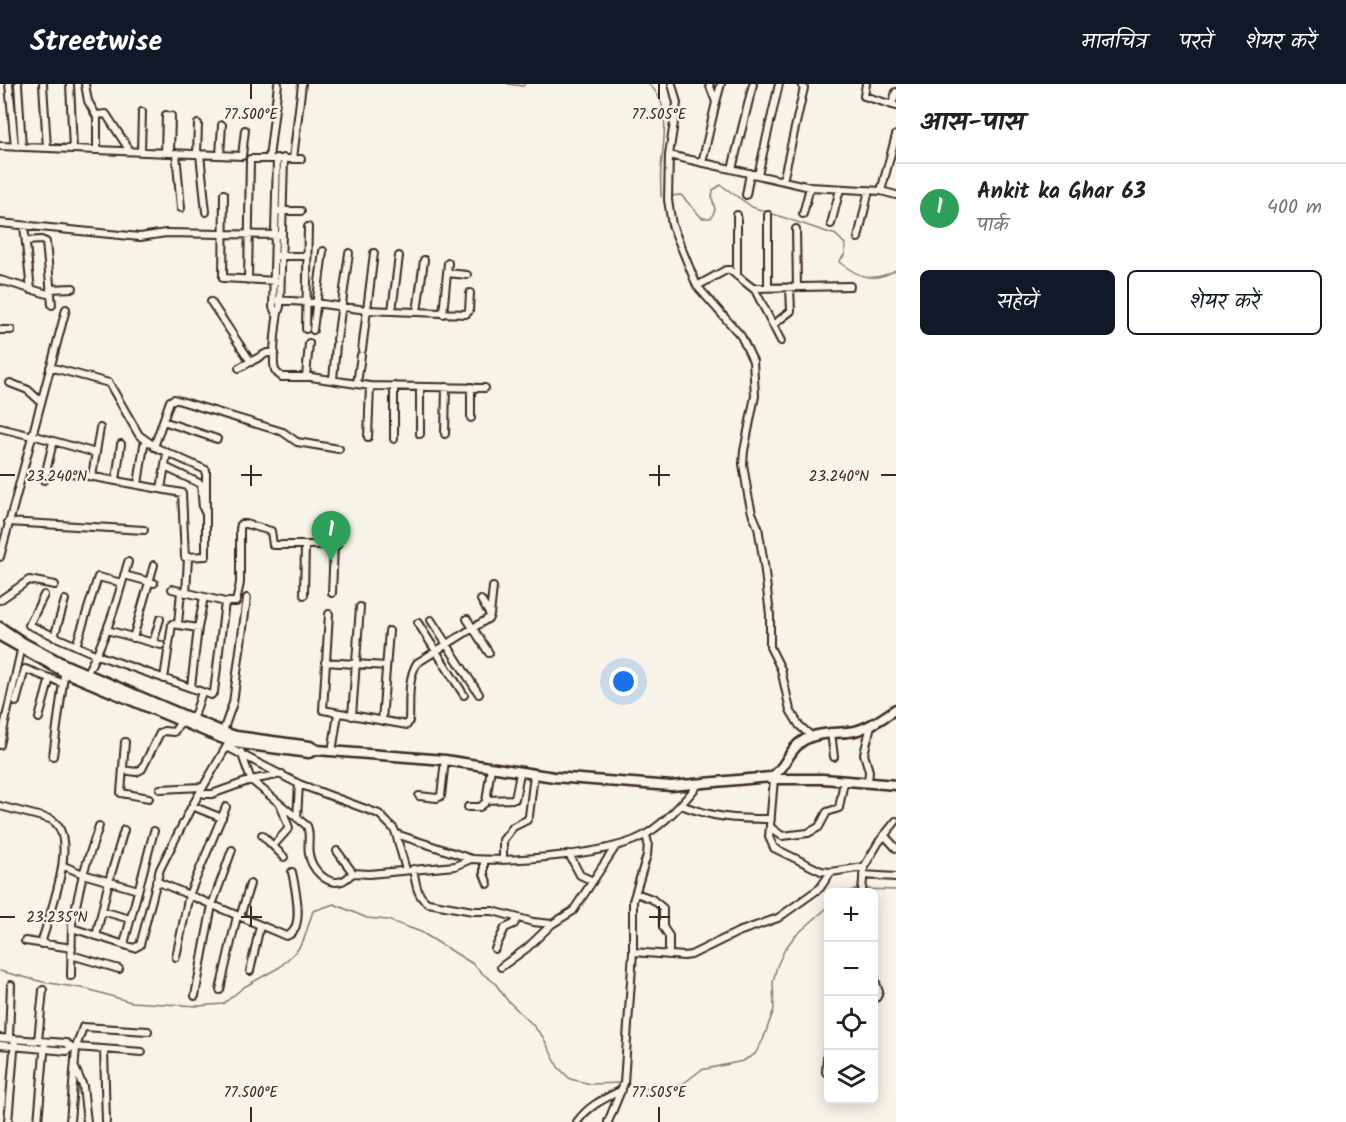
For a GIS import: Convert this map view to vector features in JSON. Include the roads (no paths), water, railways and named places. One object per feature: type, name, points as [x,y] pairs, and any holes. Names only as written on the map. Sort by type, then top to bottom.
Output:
[{"type":"street","points":[[9,84],[18,147]]},
{"type":"street","points":[[18,84],[18,147]]},
{"type":"street","points":[[44,84],[47,148]]},
{"type":"street","points":[[70,84],[73,149]]},
{"type":"street","points":[[85,84],[88,101],[96,115],[97,150]]},
{"type":"street","points":[[269,158],[278,84]]},
{"type":"street","points":[[293,159],[302,84]]},
{"type":"street","points":[[672,84],[677,97],[677,112],[669,155],[668,200],[672,225],[697,286],[741,336],[753,361],[755,396],[743,464],[764,564],[770,615],[770,647],[782,669],[790,710],[811,736]]},
{"type":"street","points":[[709,84],[716,102]]},
{"type":"street","points":[[702,163],[721,84]]},
{"type":"street","points":[[732,170],[753,84]]},
{"type":"street","points":[[758,175],[779,84]]},
{"type":"street","points":[[783,181],[804,88],[801,84]]},
{"type":"street","points":[[866,84],[864,96],[894,106],[896,93]]},
{"type":"street","points":[[141,152],[142,112]]},
{"type":"street","points":[[96,115],[106,114],[130,151]]},
{"type":"street","points":[[169,115],[170,153],[181,208]]},
{"type":"street","points":[[198,124],[206,212]]},
{"type":"street","points":[[220,155],[222,124]]},
{"type":"street","points":[[0,146],[242,156],[244,130]]},
{"type":"street","points":[[881,191],[896,135]]},
{"type":"street","points":[[669,155],[810,187],[881,191],[896,195]]},
{"type":"street","points":[[280,158],[274,366],[278,374],[282,377],[306,377],[369,386],[485,388]]},
{"type":"street","points":[[248,280],[250,159],[301,159]]},
{"type":"street","points":[[746,195],[750,173]]},
{"type":"street","points":[[803,214],[810,187]]},
{"type":"street","points":[[831,224],[840,189]]},
{"type":"street","points":[[858,238],[869,190]]},
{"type":"street","points":[[224,194],[223,278],[277,281]]},
{"type":"street","points":[[279,211],[301,211]]},
{"type":"street","points":[[737,215],[737,276]]},
{"type":"street","points":[[768,215],[768,287]]},
{"type":"street","points":[[0,223],[140,237],[166,232],[279,235]]},
{"type":"street","points":[[24,226],[31,290]]},
{"type":"street","points":[[308,228],[307,302],[310,329],[316,304],[322,251]]},
{"type":"street","points":[[773,325],[791,311],[796,230]]},
{"type":"street","points":[[26,242],[41,240],[45,242],[52,305]]},
{"type":"street","points":[[333,380],[349,253]]},
{"type":"street","points":[[357,384],[374,253]]},
{"type":"street","points":[[278,256],[307,256]]},
{"type":"street","points":[[392,311],[399,256]]},
{"type":"street","points":[[417,312],[424,260]]},
{"type":"street","points":[[443,314],[448,263]]},
{"type":"street","points":[[697,286],[730,270],[753,288],[781,341]]},
{"type":"street","points":[[447,273],[467,275]]},
{"type":"street","points":[[0,280],[31,290],[50,292],[73,288]]},
{"type":"street","points":[[753,288],[850,286]]},
{"type":"street","points":[[277,300],[367,310],[466,314],[469,311],[470,292]]},
{"type":"street","points":[[211,302],[251,362]]},
{"type":"street","points":[[0,557],[66,309]]},
{"type":"street","points":[[0,330],[11,330]]},
{"type":"street","points":[[306,377],[309,343]]},
{"type":"street","points":[[239,368],[267,354],[275,353]]},
{"type":"street","points":[[50,367],[109,383],[137,432],[154,447],[207,470],[207,556],[188,558]]},
{"type":"street","points":[[10,383],[28,390],[41,402]]},
{"type":"street","points":[[368,437],[369,386]]},
{"type":"street","points":[[394,386],[394,439]]},
{"type":"street","points":[[420,387],[420,434]]},
{"type":"street","points":[[445,434],[446,387]]},
{"type":"street","points":[[471,387],[471,418]]},
{"type":"street","points":[[154,447],[171,400],[178,399],[283,432],[297,442],[339,449]]},
{"type":"street","points":[[163,421],[217,438]]},
{"type":"street","points":[[0,428],[96,453]]},
{"type":"street","points":[[92,476],[100,428]]},
{"type":"street","points":[[44,480],[53,442]]},
{"type":"street","points":[[116,480],[121,444]]},
{"type":"street","points":[[138,484],[144,445]]},
{"type":"street","points":[[161,489],[167,453]]},
{"type":"street","points":[[165,467],[201,484],[203,508],[207,516]]},
{"type":"street","points":[[72,472],[180,492],[183,495],[185,556],[188,558],[178,624]]},
{"type":"street","points":[[8,522],[144,530]]},
{"type":"street","points":[[172,589],[236,603],[241,562],[241,524],[272,531],[273,545],[337,545],[341,524]]},
{"type":"street","points":[[304,595],[305,545]]},
{"type":"street","points":[[332,593],[334,545]]},
{"type":"street","points":[[85,676],[107,630],[128,562]]},
{"type":"street","points":[[133,638],[152,583],[154,565]]},
{"type":"street","points":[[124,575],[152,583]]},
{"type":"street","points":[[76,646],[98,577],[122,583]]},
{"type":"street","points":[[0,600],[29,580],[55,585]]},
{"type":"street","points":[[329,614],[322,708],[325,712],[409,724],[411,678],[414,667],[487,620],[490,615],[493,587]]},
{"type":"street","points":[[44,595],[29,625],[97,655],[211,695],[214,692],[225,602]]},
{"type":"street","points":[[191,687],[204,597]]},
{"type":"street","points":[[72,928],[136,948],[141,945],[156,881],[226,738],[248,598]]},
{"type":"street","points":[[54,637],[65,600]]},
{"type":"street","points":[[481,600],[490,615]]},
{"type":"street","points":[[352,716],[360,608]]},
{"type":"street","points":[[467,619],[489,653]]},
{"type":"street","points":[[153,643],[160,620]]},
{"type":"street","points":[[431,620],[479,694]]},
{"type":"street","points":[[164,679],[172,624],[198,628]]},
{"type":"street","points":[[418,624],[464,695]]},
{"type":"street","points":[[0,627],[22,646]]},
{"type":"street","points":[[107,630],[161,645]]},
{"type":"street","points":[[382,721],[389,631]]},
{"type":"street","points":[[0,636],[65,668],[226,738],[309,753],[316,750],[445,760],[534,774],[671,786],[697,786],[776,775],[791,751],[811,736],[853,731],[871,725],[896,709]]},
{"type":"street","points":[[0,745],[22,646]]},
{"type":"street","points":[[325,662],[386,666]]},
{"type":"street","points":[[53,756],[65,668]]},
{"type":"street","points":[[16,702],[25,669],[62,682]]},
{"type":"street","points":[[39,718],[50,678]]},
{"type":"street","points":[[193,722],[202,692]]},
{"type":"street","points":[[332,752],[338,714]]},
{"type":"street","points":[[123,770],[136,772],[142,769],[160,733],[174,732],[183,718]]},
{"type":"street","points":[[868,783],[869,771],[864,754],[871,725]]},
{"type":"street","points":[[831,732],[834,757]]},
{"type":"street","points":[[226,738],[240,752],[299,784],[379,814],[394,829],[406,870]]},
{"type":"street","points":[[125,742],[121,793],[149,798]]},
{"type":"street","points":[[240,752],[251,780],[309,829],[309,855],[317,872],[325,879],[336,882],[345,880],[353,873],[369,874],[455,867],[472,859]]},
{"type":"street","points":[[419,796],[437,798],[441,796],[445,760]]},
{"type":"street","points":[[468,807],[480,807],[484,804],[491,767]]},
{"type":"street","points":[[486,800],[515,799],[520,772]]},
{"type":"street","points":[[160,789],[201,790],[205,794],[212,794],[251,780],[282,774]]},
{"type":"street","points":[[503,860],[503,840],[513,828],[529,816],[534,774]]},
{"type":"street","points":[[764,778],[896,785]]},
{"type":"street","points":[[774,779],[769,837],[774,848],[821,871],[831,872],[864,867]]},
{"type":"street","points":[[770,827],[782,836],[789,837],[816,830],[823,823],[829,811],[838,808],[844,781]]},
{"type":"street","points":[[297,818],[299,784]]},
{"type":"street","points":[[396,834],[472,859],[530,859],[569,854],[616,846],[646,835],[681,805],[697,786]]},
{"type":"street","points":[[681,805],[706,815],[731,819],[771,819]]},
{"type":"street","points":[[0,806],[50,819],[62,831],[64,866],[41,944]]},
{"type":"street","points":[[192,806],[222,818]]},
{"type":"street","points":[[273,846],[289,828],[281,806]]},
{"type":"street","points":[[176,957],[189,895],[226,807]]},
{"type":"street","points":[[862,888],[864,867],[896,821]]},
{"type":"street","points":[[71,976],[72,928],[83,874],[99,826]]},
{"type":"street","points":[[96,936],[124,830]]},
{"type":"street","points":[[124,944],[154,831]]},
{"type":"street","points":[[262,835],[284,857]]},
{"type":"street","points":[[608,1122],[622,1089],[633,952],[633,901],[647,855],[646,835]]},
{"type":"street","points":[[884,836],[896,848]]},
{"type":"street","points":[[501,967],[527,948],[552,924],[573,910],[616,846]]},
{"type":"street","points":[[195,996],[212,905],[232,850]]},
{"type":"street","points":[[337,851],[353,873]]},
{"type":"street","points":[[569,854],[580,875],[593,881]]},
{"type":"street","points":[[484,860],[484,874],[488,884]]},
{"type":"street","points":[[64,866],[138,890]]},
{"type":"street","points":[[414,869],[420,897],[428,903],[473,911],[493,911],[552,924]]},
{"type":"street","points":[[156,881],[260,926],[289,936],[294,933],[298,905],[292,872]]},
{"type":"street","points":[[633,952],[691,955],[738,932],[778,918],[820,888],[831,872]]},
{"type":"street","points":[[863,877],[896,877]]},
{"type":"street","points":[[220,990],[239,916],[250,884]]},
{"type":"street","points":[[636,893],[652,899],[662,907],[663,927],[669,934],[669,955]]},
{"type":"street","points":[[102,911],[130,919]]},
{"type":"street","points":[[495,950],[505,928],[514,924],[518,918]]},
{"type":"street","points":[[250,971],[260,926]]},
{"type":"street","points":[[25,941],[71,952],[119,969]]},
{"type":"street","points":[[8,1122],[15,1046],[12,1038],[11,985]]},
{"type":"street","points":[[38,1122],[44,1050],[41,1041],[43,990]]},
{"type":"street","points":[[70,1122],[75,1067],[74,1047],[82,1029],[86,1026],[148,1031]]},
{"type":"street","points":[[0,1038],[142,1052]]},
{"type":"street","points":[[0,1045],[67,1051],[74,1047]]},
{"type":"street","points":[[104,1050],[106,1122]]},
{"type":"street","points":[[75,1067],[83,1086],[87,1122]]},
{"type":"street","points":[[577,1122],[593,1104],[622,1089]]},
{"type":"waterway","points":[[508,84],[523,86],[525,84]]},
{"type":"waterway","points":[[648,84],[656,92],[664,112],[661,197]]},
{"type":"waterway","points":[[671,196],[681,195],[702,218],[711,218],[715,210],[713,190],[721,185],[752,207],[836,235],[845,244],[845,254],[839,262],[853,272],[873,277],[896,270]]},
{"type":"waterway","points":[[878,889],[896,890]]},
{"type":"waterway","points":[[0,971],[43,982],[87,989],[131,1002],[198,1006],[223,1004],[244,987],[280,967],[298,949],[304,939],[313,911],[334,904],[367,918],[388,920],[421,932],[473,964],[495,983],[507,1000],[543,1037],[558,1067],[570,1079],[591,1084],[622,1083]]},
{"type":"waterway","points":[[627,1084],[649,1089],[669,1088],[684,1083],[701,1070],[743,1061],[755,1054],[763,1040],[774,1009],[773,982],[785,949],[794,937],[824,911]]},
{"type":"place","name":"Ankit ka Ghar 63","points":[[331,561]]}]
